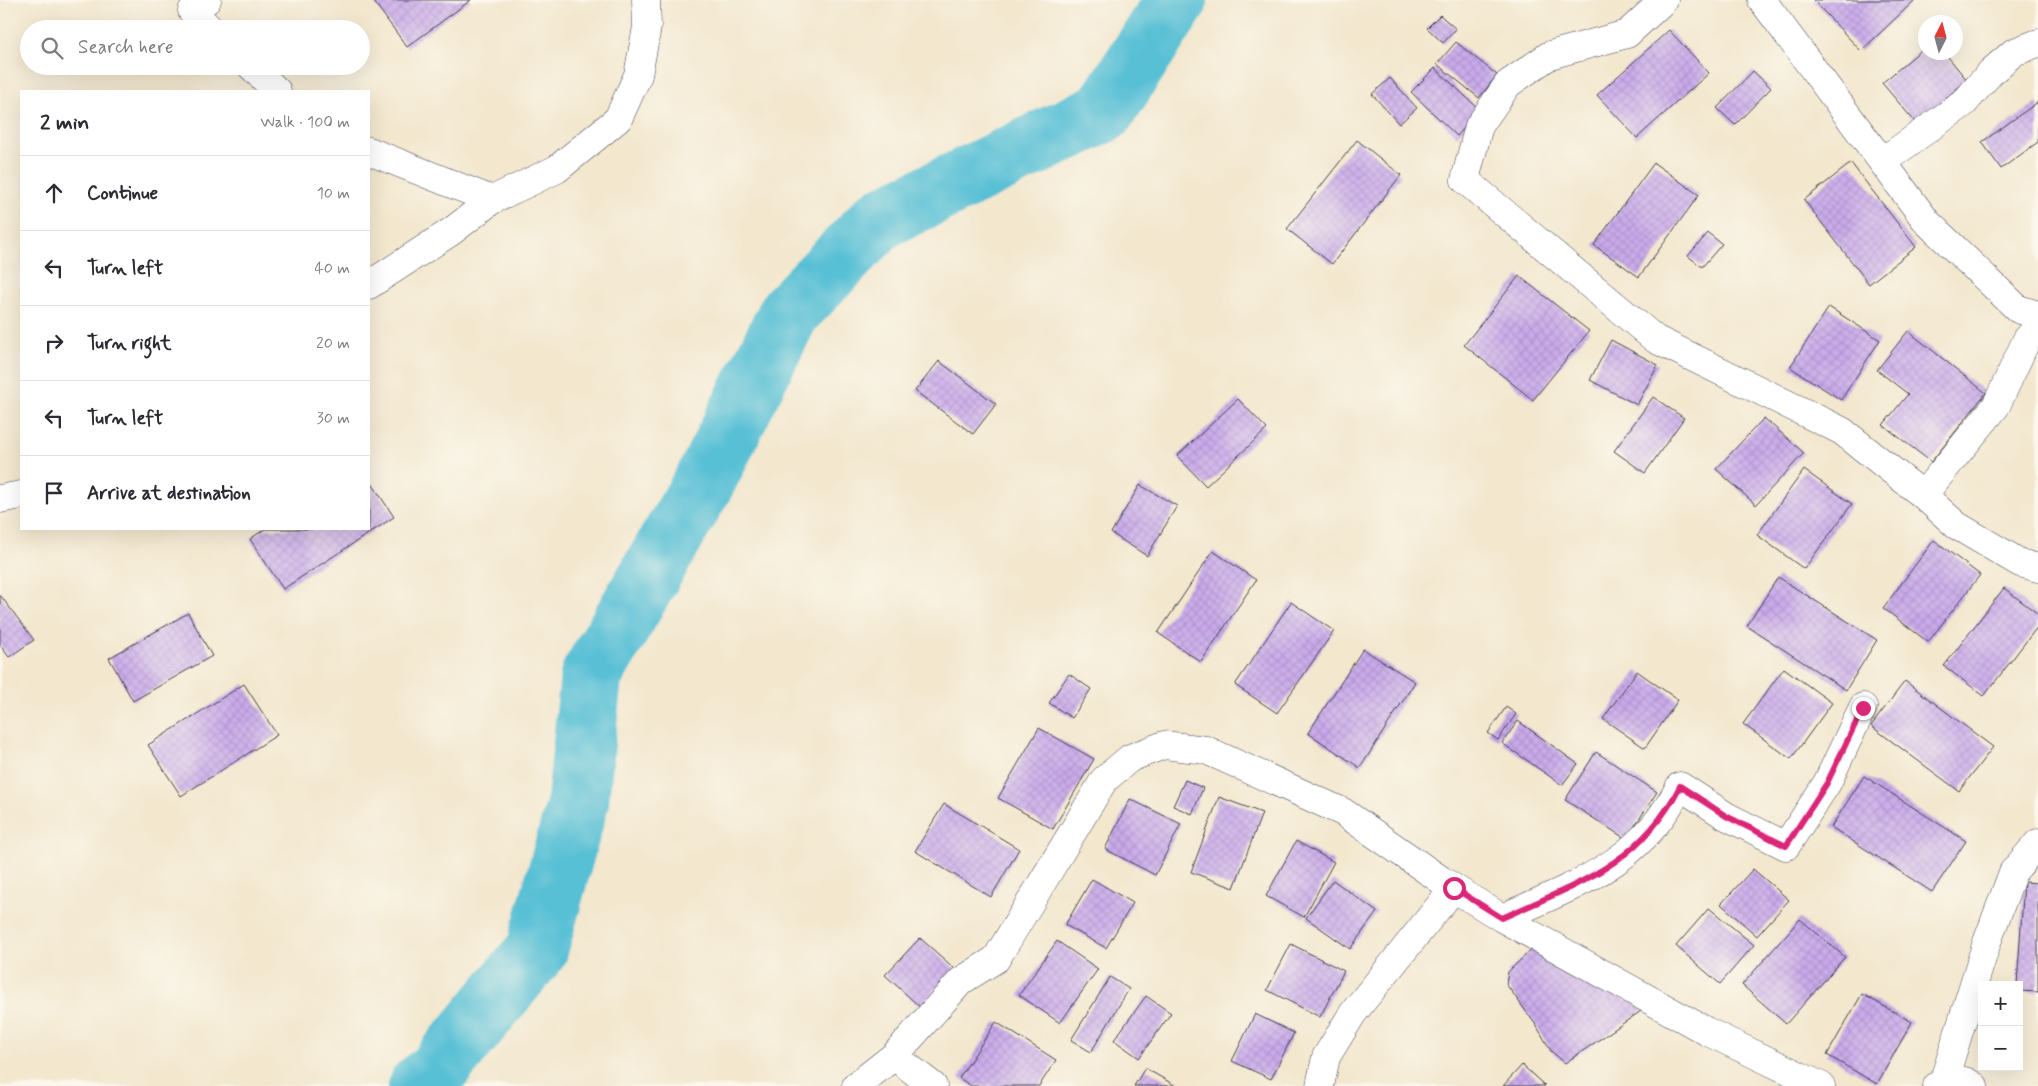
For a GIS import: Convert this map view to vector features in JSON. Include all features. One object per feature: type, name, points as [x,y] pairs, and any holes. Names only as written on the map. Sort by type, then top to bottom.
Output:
[{"type":"street","points":[[201,20],[192,11],[207,0]]},
{"type":"street","points":[[370,284],[452,231],[492,200],[557,169],[618,120],[638,75],[647,27],[646,0]]},
{"type":"street","points":[[1664,0],[1627,34],[1550,55],[1508,84],[1479,126],[1465,180],[1655,339],[1842,432],[1923,495],[1956,525],[2020,563],[2038,568]]},
{"type":"street","points":[[1762,0],[1927,222],[2018,309],[2038,316]]},
{"type":"street","points":[[1883,161],[1964,103],[1991,72],[2014,52],[2038,43]]},
{"type":"street","points":[[260,75],[276,90]]},
{"type":"street","points":[[370,151],[492,200]]},
{"type":"street","points":[[1923,495],[1996,406],[2027,338],[2038,327]]},
{"type":"street","points":[[0,498],[20,495]]},
{"type":"street","points":[[1502,918],[1613,865],[1647,836],[1668,809],[1680,786],[1726,816],[1786,846],[1827,783],[1863,708]]},
{"type":"street","points":[[856,1086],[894,1056],[961,981],[996,959],[1104,780],[1130,758],[1164,745],[1206,750],[1343,812],[1454,888],[1502,918],[1706,1030],[1821,1086]]},
{"type":"street","points":[[1974,1086],[1965,1081],[1940,1084],[1987,942],[2013,872],[2038,843]]},
{"type":"street","points":[[1320,1086],[1326,1057],[1352,1013],[1454,888]]},
{"type":"street","points":[[894,1056],[933,1086]]},
{"type":"building","points":[[377,0],[471,0],[407,47],[374,2]]},
{"type":"building","points":[[1813,0],[1915,0],[1861,51]]},
{"type":"building","points":[[1440,15],[1456,29],[1443,43],[1427,28]]},
{"type":"building","points":[[1669,30],[1709,73],[1637,138],[1597,95]]},
{"type":"building","points":[[1456,42],[1497,75],[1479,98],[1437,64]]},
{"type":"building","points":[[1918,53],[1918,60],[1951,60],[1967,80],[1916,123],[1882,83]]},
{"type":"building","points":[[1435,68],[1480,110],[1457,136],[1411,92]]},
{"type":"building","points":[[1753,71],[1771,88],[1735,125],[1717,108]]},
{"type":"building","points":[[1390,78],[1417,108],[1399,124],[1372,94]]},
{"type":"building","points":[[2038,102],[2038,142],[2001,169],[1982,142]]},
{"type":"building","points":[[1357,140],[1401,175],[1332,264],[1287,229]]},
{"type":"building","points":[[1654,163],[1699,195],[1639,277],[1594,245]]},
{"type":"building","points":[[1851,163],[1916,247],[1869,284],[1804,200]]},
{"type":"building","points":[[1708,233],[1722,244],[1702,267],[1688,256]]},
{"type":"building","points":[[1519,276],[1589,331],[1533,400],[1464,345]]},
{"type":"building","points":[[1829,307],[1880,340],[1841,400],[1790,367]]},
{"type":"building","points":[[1908,331],[1986,393],[1931,462],[1883,425],[1908,394],[1877,370]]},
{"type":"building","points":[[1611,340],[1658,365],[1637,405],[1590,380]]},
{"type":"building","points":[[939,361],[996,404],[973,434],[915,391]]},
{"type":"building","points":[[1653,397],[1684,418],[1645,473],[1614,451]]},
{"type":"building","points":[[1238,399],[1267,429],[1206,486],[1177,456]]},
{"type":"building","points":[[1764,418],[1804,453],[1756,505],[1716,469]]},
{"type":"building","points":[[1804,470],[1852,504],[1804,569],[1757,535]]},
{"type":"building","points":[[370,481],[394,517],[283,589],[250,539],[264,530],[370,530]]},
{"type":"building","points":[[1140,485],[1177,506],[1147,556],[1111,533]]},
{"type":"building","points":[[1934,540],[1980,575],[1928,642],[1883,608]]},
{"type":"building","points":[[1213,551],[1256,580],[1201,662],[1158,633]]},
{"type":"building","points":[[1778,577],[1877,640],[1846,690],[1747,626]]},
{"type":"building","points":[[2004,588],[2038,614],[2038,626],[1984,696],[1944,666]]},
{"type":"building","points":[[0,595],[34,640],[9,657],[0,645]]},
{"type":"building","points":[[1291,602],[1334,631],[1277,713],[1235,685]]},
{"type":"building","points":[[188,613],[212,656],[133,701],[109,658]]},
{"type":"building","points":[[1363,649],[1415,682],[1360,768],[1308,733]]},
{"type":"building","points":[[1784,668],[1832,703],[1791,759],[1743,724]]},
{"type":"building","points":[[1637,671],[1678,700],[1645,748],[1603,719]]},
{"type":"building","points":[[1069,674],[1091,689],[1072,718],[1049,703]]},
{"type":"building","points":[[1905,681],[1993,747],[1959,791],[1871,726]]},
{"type":"building","points":[[244,684],[277,735],[181,796],[148,745]]},
{"type":"building","points":[[1506,707],[1516,714],[1498,740],[1488,733]]},
{"type":"building","points":[[1518,721],[1578,764],[1562,785],[1502,743]]},
{"type":"building","points":[[1039,728],[1094,759],[1053,829],[998,798]]},
{"type":"building","points":[[1596,752],[1657,792],[1626,839],[1565,800]]},
{"type":"building","points":[[1864,776],[1966,841],[1932,892],[1831,827]]},
{"type":"building","points":[[1185,780],[1203,788],[1192,814],[1173,806]]},
{"type":"building","points":[[1219,797],[1262,813],[1234,888],[1191,872]]},
{"type":"building","points":[[1130,799],[1181,824],[1155,875],[1105,849]]},
{"type":"building","points":[[944,804],[1019,849],[991,897],[915,851]]},
{"type":"building","points":[[1296,841],[1334,862],[1304,917],[1266,896]]},
{"type":"building","points":[[1753,869],[1789,900],[1757,936],[1721,904]]},
{"type":"building","points":[[1092,879],[1133,903],[1106,948],[1065,925]]},
{"type":"building","points":[[1333,880],[1377,912],[1350,949],[1306,918]]},
{"type":"building","points":[[2024,882],[2038,883],[2038,992],[2023,991],[2023,981],[2017,981]]},
{"type":"building","points":[[1709,908],[1754,945],[1720,984],[1676,946]]},
{"type":"building","points":[[1800,919],[1845,957],[1786,1024],[1742,985]]},
{"type":"building","points":[[920,938],[955,969],[920,1007],[885,975]]},
{"type":"building","points":[[1057,941],[1098,969],[1060,1023],[1019,995]]},
{"type":"building","points":[[1291,944],[1344,971],[1320,1017],[1267,990]]},
{"type":"building","points":[[1534,947],[1644,1009],[1565,1063],[1551,1051],[1536,1025],[1506,984],[1508,972]]},
{"type":"building","points":[[1110,977],[1129,989],[1091,1052],[1071,1040]]},
{"type":"building","points":[[1862,994],[1912,1022],[1877,1084],[1827,1055]]},
{"type":"building","points":[[1146,996],[1171,1013],[1139,1058],[1114,1040]]},
{"type":"building","points":[[1255,1014],[1294,1033],[1271,1079],[1232,1061]]},
{"type":"building","points":[[996,1022],[1056,1060],[1039,1086],[971,1086],[959,1078]]},
{"type":"building","points":[[1522,1065],[1545,1086],[1503,1086]]},
{"type":"building","points":[[1145,1068],[1176,1086],[1134,1086]]},
{"type":"waterway","points":[[419,1086],[439,1069],[537,950],[578,801],[591,676],[707,477],[790,311],[880,219],[1104,112],[1177,0]]},
{"type":"route","points":[[1454,888],[1502,918],[1613,865],[1647,836],[1668,809],[1680,786],[1726,816],[1786,846],[1827,783],[1863,708]]}]
